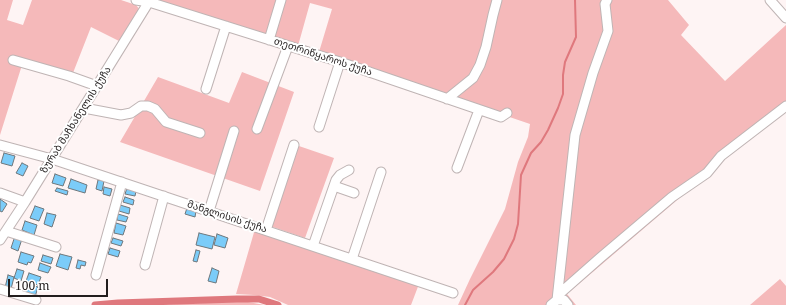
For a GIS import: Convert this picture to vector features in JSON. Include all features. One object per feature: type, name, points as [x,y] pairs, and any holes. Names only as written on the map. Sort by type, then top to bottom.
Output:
[{"type":"street","name":"თეთრიწყაროს ქუჩა","points":[[136,0],[150,1],[340,62],[501,117],[507,113]]},
{"type":"street","points":[[269,40],[281,0]]},
{"type":"street","points":[[447,99],[473,78],[480,65],[486,47],[497,0]]},
{"type":"street","points":[[555,300],[575,135],[593,73],[608,31],[605,4],[607,0]]},
{"type":"street","points":[[770,0],[786,18]]},
{"type":"street","name":"ზურაბ მაჩხანელის ქუჩა","points":[[0,240],[150,1]]},
{"type":"street","points":[[206,89],[226,26]]},
{"type":"street","points":[[257,129],[288,46]]},
{"type":"street","points":[[12,60],[70,76],[97,86]]},
{"type":"street","points":[[319,127],[340,62]]},
{"type":"street","points":[[84,108],[121,115],[131,113],[141,106],[148,106],[155,109],[166,122],[200,133]]},
{"type":"street","points":[[555,300],[600,258],[672,198],[707,173],[721,156],[786,106]]},
{"type":"street","points":[[457,168],[479,110]]},
{"type":"street","points":[[209,211],[234,131]]},
{"type":"street","name":"მანგლისის ქუჩა","points":[[0,145],[52,159],[453,292]]},
{"type":"street","points":[[266,230],[294,145]]},
{"type":"street","points":[[313,246],[336,180],[340,175],[349,170]]},
{"type":"street","points":[[352,259],[381,172]]},
{"type":"street","points":[[96,275],[122,182]]},
{"type":"street","points":[[334,186],[354,193]]},
{"type":"street","points":[[0,193],[25,202]]},
{"type":"street","points":[[144,265],[164,196]]},
{"type":"street","points":[[6,231],[56,247]]},
{"type":"street","points":[[0,289],[36,300]]},
{"type":"street","points":[[555,300],[564,300],[568,305]]},
{"type":"shaded area","points":[[0,0],[13,0],[7,20],[23,25],[32,0],[121,0],[136,5],[140,10],[121,42],[91,27],[71,78],[22,65],[0,135]]},
{"type":"shaded area","points":[[157,0],[668,0],[689,25],[681,35],[725,81],[786,25],[786,107],[567,294],[576,305],[558,305],[550,302],[547,305],[458,305],[505,209],[518,162],[528,137],[530,124],[319,52],[332,9],[310,3],[298,46]]},
{"type":"shaded area","points":[[242,72],[294,92],[260,191],[120,142],[158,77],[229,103]]},
{"type":"shaded area","points":[[296,145],[334,158],[305,238],[267,225]]},
{"type":"shaded area","points":[[255,229],[419,284],[411,305],[288,305],[270,297],[236,294]]},
{"type":"shaded area","points":[[780,279],[786,286],[786,305],[750,305]]},
{"type":"shaded area","points":[[248,302],[265,305],[150,305]]},
{"type":"building","points":[[4,153],[15,156],[12,166],[1,163]]},
{"type":"building","points":[[22,163],[28,166],[23,176],[16,173]]},
{"type":"building","points":[[55,174],[66,178],[63,186],[52,183]]},
{"type":"building","points":[[71,179],[87,185],[85,193],[68,188]]},
{"type":"building","points":[[98,180],[104,181],[102,191],[96,189]]},
{"type":"building","points":[[104,187],[112,189],[110,196],[103,194]]},
{"type":"building","points":[[57,188],[68,191],[67,195],[55,191]]},
{"type":"building","points":[[127,188],[136,191],[135,196],[125,194]]},
{"type":"building","points":[[125,197],[134,200],[133,205],[123,202]]},
{"type":"building","points":[[0,199],[7,204],[2,212],[0,211]]},
{"type":"building","points":[[120,205],[130,208],[129,214],[119,211]]},
{"type":"building","points":[[35,206],[44,209],[39,221],[30,218]]},
{"type":"building","points":[[187,208],[196,211],[195,217],[185,214]]},
{"type":"building","points":[[47,213],[56,215],[52,227],[44,224]]},
{"type":"building","points":[[118,214],[128,217],[126,222],[117,220]]},
{"type":"building","points":[[25,221],[37,225],[34,235],[22,230]]},
{"type":"building","points":[[116,223],[126,226],[123,235],[114,233]]},
{"type":"building","points":[[199,233],[215,237],[212,249],[196,245]]},
{"type":"building","points":[[217,234],[228,238],[225,248],[214,245]]},
{"type":"building","points":[[15,236],[22,239],[18,251],[11,248]]},
{"type":"building","points":[[113,238],[123,241],[121,246],[111,243]]},
{"type":"building","points":[[110,248],[120,251],[118,257],[108,254]]},
{"type":"building","points":[[196,250],[200,251],[197,262],[193,261]]},
{"type":"building","points":[[21,252],[34,256],[31,263],[28,262],[27,265],[18,262]]},
{"type":"building","points":[[60,254],[72,257],[68,270],[56,266]]},
{"type":"building","points":[[43,255],[53,258],[51,264],[41,261]]},
{"type":"building","points":[[78,260],[86,262],[85,266],[81,265],[80,269],[76,268]]},
{"type":"building","points":[[40,263],[51,267],[48,273],[38,270]]},
{"type":"building","points":[[212,268],[219,271],[216,283],[208,281]]},
{"type":"building","points":[[17,269],[24,271],[21,281],[14,278]]},
{"type":"building","points":[[29,273],[41,277],[38,285],[26,281]]},
{"type":"building","points":[[8,275],[14,277],[11,289],[5,288]]},
{"type":"building","points":[[26,283],[38,287],[35,297],[23,293]]},
{"type":"waterway","points":[[465,305],[473,290],[493,272],[504,259],[514,239],[518,224],[521,175],[531,153],[541,142],[548,130],[563,94],[565,62],[576,37],[575,0]]},
{"type":"waterway","points":[[95,305],[237,299],[259,299],[278,305]]}]
